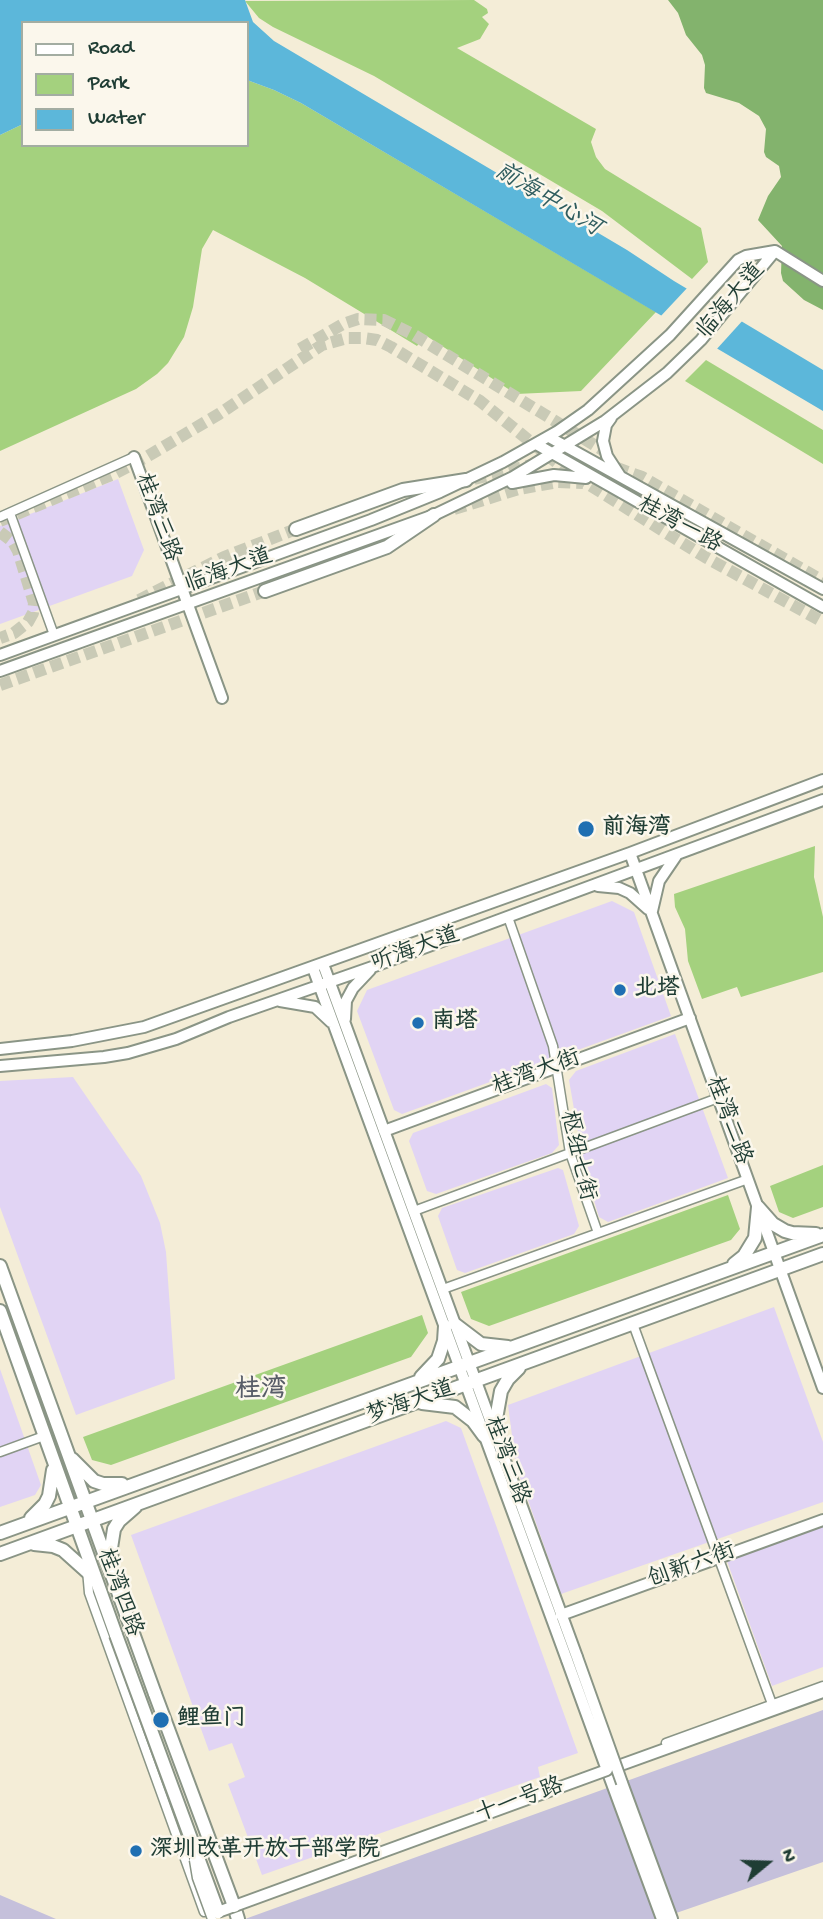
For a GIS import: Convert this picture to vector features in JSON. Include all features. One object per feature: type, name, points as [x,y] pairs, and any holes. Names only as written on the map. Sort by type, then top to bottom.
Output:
[{"type":"main road","name":"临海大道","points":[[0,655],[372,520],[466,480],[536,444],[588,410],[629,374],[682,323],[726,272],[746,256],[775,251]]},
{"type":"main road","name":"临海大道","points":[[0,671],[434,515],[492,488],[565,447],[643,392],[701,341],[775,251]]},
{"type":"main road","points":[[775,251],[823,281]]},
{"type":"main road","points":[[614,415],[606,425],[603,441],[607,456],[622,478]]},
{"type":"main road","name":"桂湾一路","points":[[549,437],[823,589]]},
{"type":"main road","name":"桂湾一路","points":[[536,444],[823,607]]},
{"type":"main road","name":"桂湾三路","points":[[134,457],[222,698]]},
{"type":"main road","points":[[492,488],[554,475],[594,479]]},
{"type":"main road","points":[[296,529],[402,491],[466,480]]},
{"type":"main road","points":[[265,591],[387,547],[434,515]]},
{"type":"main road","name":"听海大道","points":[[0,1049],[96,1037],[144,1027],[630,853],[823,780]]},
{"type":"main road","name":"听海大道","points":[[0,1066],[128,1053],[199,1031],[229,1017],[375,966],[823,800]]},
{"type":"main road","name":"桂湾二路","points":[[630,853],[823,1388]]},
{"type":"main road","points":[[652,914],[659,881],[678,854]]},
{"type":"main road","points":[[589,887],[619,888],[640,901],[652,914]]},
{"type":"main road","name":"桂湾三路","points":[[318,966],[666,1918]]},
{"type":"main road","points":[[341,1029],[346,1000],[360,978],[375,966]]},
{"type":"main road","points":[[274,1001],[290,1001],[315,1007],[341,1029]]},
{"type":"main road","name":"桂湾大街","points":[[384,1131],[690,1018]]},
{"type":"main road","name":"桂湾三路","points":[[341,1029],[384,1131],[443,1289],[450,1326]]},
{"type":"main road","points":[[758,1207],[773,1224],[785,1231],[806,1235],[823,1234]]},
{"type":"main road","points":[[725,1270],[744,1256],[751,1247],[757,1230],[758,1207]]},
{"type":"main road","name":"梦海大道","points":[[0,1533],[823,1234]]},
{"type":"main road","name":"梦海大道","points":[[0,1554],[823,1254]]},
{"type":"main road","name":"桂湾四路","points":[[0,1266],[236,1913]]},
{"type":"main road","name":"桂湾四路","points":[[0,1311],[88,1565],[97,1582],[189,1833],[215,1916]]},
{"type":"main road","points":[[409,1385],[425,1374],[438,1359],[450,1326],[481,1344],[496,1348],[519,1346]]},
{"type":"main road","points":[[415,1403],[437,1403],[455,1407],[489,1433],[501,1391],[513,1372],[525,1363]]},
{"type":"main road","name":"桂湾三路","points":[[489,1433],[561,1615],[572,1659]]},
{"type":"main road","points":[[68,1454],[85,1474],[94,1480],[110,1485],[132,1484]]},
{"type":"main road","points":[[22,1525],[39,1511],[49,1496],[53,1460]]},
{"type":"main road","points":[[113,1578],[111,1548],[114,1529],[127,1513],[145,1500]]},
{"type":"main road","name":"创新六街","points":[[561,1615],[823,1520]]},
{"type":"main road","points":[[28,1543],[59,1548],[88,1565]]},
{"type":"main road","name":"十一号路","points":[[215,1916],[236,1913],[612,1769],[823,1692]]},
{"type":"street","points":[[0,517],[134,457]]},
{"type":"street","points":[[10,513],[54,635]]},
{"type":"street","name":"枢纽七街","points":[[508,917],[546,1024],[558,1067],[570,1153],[597,1233]]},
{"type":"street","points":[[414,1211],[718,1098]]},
{"type":"street","points":[[443,1289],[748,1179]]},
{"type":"street","points":[[633,1324],[772,1704]]},
{"type":"street","points":[[0,1452],[44,1436]]},
{"type":"street","points":[[88,1565],[89,1593],[205,1912],[823,1686]]},
{"type":"shaded area","points":[[118,479],[144,550],[132,576],[0,624],[0,526]]},
{"type":"shaded area","points":[[612,901],[634,912],[671,1016],[402,1114],[394,1110],[357,1011],[367,990]]},
{"type":"shaded area","points":[[675,1034],[728,1178],[608,1222],[599,1217],[584,1167],[569,1080],[576,1071]]},
{"type":"shaded area","points":[[73,1077],[141,1176],[160,1223],[166,1252],[175,1379],[76,1415],[0,1207],[0,1081]]},
{"type":"shaded area","points":[[546,1084],[552,1088],[559,1145],[552,1153],[436,1194],[427,1191],[409,1141],[413,1133]]},
{"type":"shaded area","points":[[558,1168],[563,1170],[579,1226],[574,1234],[465,1273],[457,1270],[438,1216],[442,1208]]},
{"type":"shaded area","points":[[774,1307],[823,1442],[823,1502],[561,1594],[516,1466],[508,1405]]},
{"type":"shaded area","points":[[0,1369],[41,1485],[35,1495],[0,1507]]},
{"type":"shaded area","points":[[446,1421],[461,1428],[578,1753],[538,1767],[540,1777],[262,1875],[228,1784],[245,1777],[232,1743],[209,1751],[131,1535]]},
{"type":"shaded area","points":[[823,1526],[823,1667],[772,1686],[727,1561]]},
{"type":"shaded area","points":[[823,1710],[823,1862],[659,1919],[245,1919]]},
{"type":"shaded area","points":[[0,1895],[56,1919],[0,1919]]},
{"type":"green space","points":[[474,0],[487,9],[488,13],[482,17],[489,24],[480,39],[457,48],[596,129],[591,142],[596,157],[605,169],[701,228],[708,262],[692,279],[602,211],[374,76],[273,27],[259,18],[245,1]]},
{"type":"green space","points":[[668,0],[823,0],[823,310],[804,300],[783,281],[782,246],[758,220],[768,196],[781,177],[779,166],[766,157],[764,152],[766,129],[759,116],[739,103],[706,93],[702,55],[686,35],[678,13]]},
{"type":"green space","points":[[248,80],[301,103],[656,312],[581,391],[516,394],[425,335],[417,346],[305,278],[213,230],[202,249],[193,307],[184,337],[168,363],[136,389],[0,451],[0,135],[21,125],[21,147],[248,147]]},
{"type":"green space","points":[[706,360],[823,430],[823,464],[685,381]]},
{"type":"green space","points":[[815,846],[814,877],[823,917],[823,972],[741,997],[737,987],[702,999],[688,961],[685,929],[675,907],[674,894]]},
{"type":"green space","points":[[823,1165],[823,1207],[793,1218],[779,1212],[770,1186]]},
{"type":"green space","points":[[728,1195],[740,1229],[731,1240],[489,1326],[471,1319],[461,1292]]},
{"type":"green space","points":[[422,1315],[428,1333],[411,1357],[111,1465],[92,1460],[83,1437]]},
{"type":"water","points":[[0,0],[245,0],[253,22],[274,41],[627,250],[823,370],[823,411],[301,103],[248,80],[248,21],[21,21],[21,125],[0,135]]},
{"type":"pier","points":[[689,286],[744,319],[715,351],[659,318]]},
{"type":"tunnel","points":[[300,349],[343,324],[358,319],[384,320],[414,335],[614,457]]},
{"type":"tunnel","points":[[0,521],[116,473],[148,456],[219,414],[322,345],[347,338],[363,338],[377,340],[391,347],[480,401],[567,471],[705,557],[823,622]]},
{"type":"tunnel","points":[[563,461],[606,464],[642,477],[823,581]]},
{"type":"tunnel","points":[[474,479],[535,464]]},
{"type":"tunnel","points":[[454,509],[519,489],[558,482],[583,483]]},
{"type":"tunnel","points":[[139,600],[224,557],[296,529]]},
{"type":"tunnel","points":[[0,532],[13,542],[18,551],[34,603],[28,622],[14,633],[0,638]]},
{"type":"tunnel","points":[[0,685],[265,591]]},
{"type":"place","name":"前海湾","points":[[586,829]]},
{"type":"place","name":"北塔","points":[[620,990]]},
{"type":"place","name":"南塔","points":[[418,1023]]},
{"type":"place","name":"鲤鱼门","points":[[161,1720]]},
{"type":"place","name":"深圳改革开放干部学院","points":[[136,1851]]},
{"type":"district","name":"桂湾","points":[[261,1392]]},
{"type":"water label","name":"前海中心河","points":[[547,201]]}]
